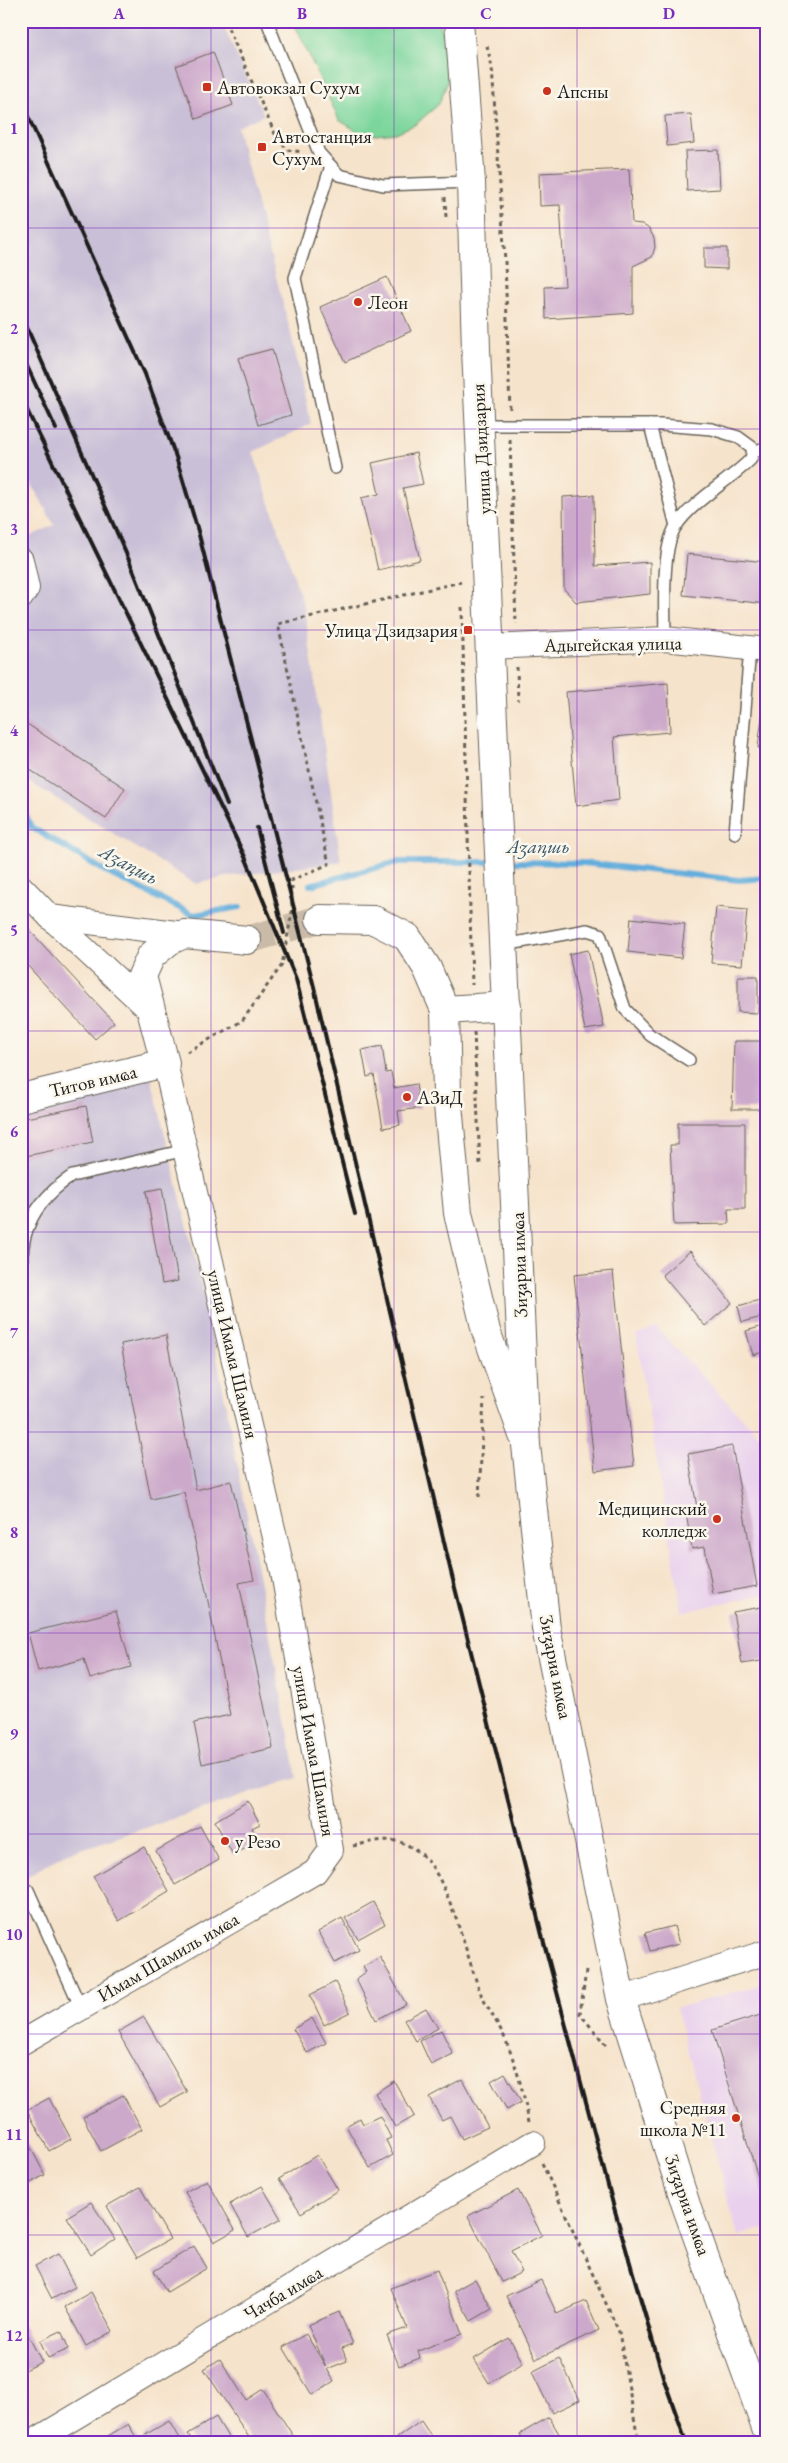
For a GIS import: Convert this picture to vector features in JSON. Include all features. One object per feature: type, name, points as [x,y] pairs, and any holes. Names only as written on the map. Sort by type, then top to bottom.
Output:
[{"type":"main road","name":"улица Дзидзария","points":[[459,21],[471,182],[500,876]]},
{"type":"main road","name":"Ӡиӡариа имҩа","points":[[500,876],[526,1445],[546,1628],[621,1999],[686,2205],[767,2431]]},
{"type":"main road","points":[[320,919],[374,920],[407,937],[427,968],[445,1010],[447,1094],[458,1213],[486,1331],[526,1445]]},
{"type":"main road","name":"улица Имама Шамиля","points":[[165,1063],[142,976],[150,956],[169,941],[184,934]]},
{"type":"main road","points":[[184,934],[247,940]]},
{"type":"main road","points":[[445,1010],[507,1006]]},
{"type":"main road","name":"Титов имҩа","points":[[21,1098],[165,1063]]},
{"type":"street","points":[[21,560],[27,588],[21,597]]},
{"type":"street","name":"Адыгейская улица","points":[[490,647],[665,639],[758,649]]},
{"type":"street","points":[[21,886],[50,917],[152,1012]]},
{"type":"street","points":[[50,917],[184,934]]},
{"type":"street","name":"улица Имама Шамиля","points":[[165,1063],[282,1572],[331,1850],[315,1872]]},
{"type":"street","name":"Имам Шамиль имҩа","points":[[21,2043],[315,1872]]},
{"type":"street","points":[[621,1999],[767,1952]]},
{"type":"street","name":"Чачба имҩа","points":[[34,2442],[533,2143]]},
{"type":"lane","points":[[266,21],[319,153],[338,174],[383,184],[471,182]]},
{"type":"lane","points":[[331,166],[295,278],[335,468]]},
{"type":"lane","points":[[480,425],[650,425],[712,429],[738,437],[749,444],[754,452]]},
{"type":"lane","points":[[650,425],[676,526]]},
{"type":"lane","points":[[665,639],[668,542],[676,526],[691,510],[735,475],[751,459],[754,452],[767,447]]},
{"type":"lane","points":[[735,833],[758,649]]},
{"type":"lane","points":[[504,945],[587,930],[600,934],[625,1009],[650,1035],[689,1060]]},
{"type":"lane","points":[[21,1282],[25,1235],[41,1203],[56,1186],[80,1174],[186,1150]]},
{"type":"lane","points":[[28,1890],[81,2008]]},
{"type":"path","points":[[225,21],[275,134],[287,150],[319,153]]},
{"type":"path","points":[[165,1063],[242,1021],[282,965],[292,912],[292,880],[329,864],[278,624],[461,582]]},
{"type":"path","points":[[468,848],[469,876]]},
{"type":"path","points":[[331,1850],[382,1839],[401,1842],[422,1855],[437,1875],[448,1898],[482,1996],[502,2033],[520,2075],[533,2143],[619,2332],[637,2434],[636,2442]]},
{"type":"path","points":[[586,1971],[580,2014],[606,2045]]},
{"type":"shaded area","points":[[21,21],[221,21],[264,115],[237,127],[293,342],[311,424],[253,452],[304,607],[341,862],[226,877],[196,884],[21,777],[21,541],[54,525],[21,464]]},
{"type":"shaded area","points":[[151,1077],[208,1311],[297,1778],[63,1855],[21,1880],[21,1111]]},
{"type":"shaded area","name":"Медицинский колледж","points":[[656,1327],[767,1444],[767,1594],[682,1612],[636,1335]]},
{"type":"shaded area","name":"Средняя школа №11","points":[[767,1983],[767,2227],[738,2236],[676,2008]]},
{"type":"green space","points":[[293,21],[440,21],[448,81],[439,104],[416,124],[396,133],[376,135],[357,131],[339,120]]},
{"type":"building","points":[[213,52],[233,105],[196,119],[176,66]]},
{"type":"building","points":[[691,114],[694,143],[667,146],[665,116]]},
{"type":"building","points":[[718,150],[720,189],[687,191],[685,151]]},
{"type":"building","points":[[629,169],[632,223],[642,224],[649,229],[654,238],[655,247],[652,257],[633,266],[633,313],[546,319],[545,287],[565,286],[560,205],[540,206],[539,173]]},
{"type":"building","points":[[704,248],[727,248],[727,269],[704,268]]},
{"type":"building","points":[[387,277],[411,331],[345,362],[320,307]]},
{"type":"building","points":[[272,349],[291,415],[258,425],[238,358]]},
{"type":"building","points":[[416,453],[423,484],[403,488],[420,560],[378,570],[361,498],[379,494],[372,463]]},
{"type":"building","points":[[594,495],[595,566],[650,562],[650,594],[576,602],[564,589],[563,497]]},
{"type":"building","points":[[687,554],[767,562],[767,604],[683,595]]},
{"type":"building","points":[[668,683],[670,732],[614,737],[619,800],[576,806],[566,692]]},
{"type":"building","points":[[763,709],[767,710],[767,749],[758,748]]},
{"type":"building","points":[[21,720],[125,788],[106,819],[21,764]]},
{"type":"building","points":[[716,907],[747,910],[742,965],[711,963]]},
{"type":"building","points":[[631,918],[685,924],[681,958],[628,952]]},
{"type":"building","points":[[21,921],[114,1022],[95,1039],[26,964],[21,969]]},
{"type":"building","points":[[588,950],[604,1027],[585,1030],[569,954]]},
{"type":"building","points":[[738,976],[758,976],[758,1013],[738,1012]]},
{"type":"building","points":[[734,1041],[763,1041],[761,1109],[732,1109]]},
{"type":"building","points":[[382,1046],[386,1073],[391,1072],[394,1088],[416,1084],[420,1108],[398,1111],[400,1125],[383,1128],[374,1075],[367,1077],[362,1050]]},
{"type":"building","points":[[86,1106],[93,1142],[21,1157],[21,1119]]},
{"type":"building","points":[[678,1123],[745,1123],[745,1209],[728,1209],[729,1224],[674,1225],[670,1145],[678,1145]]},
{"type":"building","points":[[761,1159],[767,1159],[767,1188],[763,1188]]},
{"type":"building","points":[[162,1188],[178,1281],[162,1284],[146,1191]]},
{"type":"building","points":[[690,1251],[732,1303],[705,1326],[662,1275]]},
{"type":"building","points":[[613,1271],[634,1466],[595,1471],[574,1275]]},
{"type":"building","points":[[767,1298],[767,1316],[742,1322],[738,1306]]},
{"type":"building","points":[[767,1325],[767,1351],[753,1355],[746,1331]]},
{"type":"building","points":[[166,1335],[196,1490],[231,1481],[254,1580],[239,1583],[273,1748],[202,1764],[194,1723],[230,1715],[206,1591],[184,1492],[151,1499],[121,1344]]},
{"type":"building","points":[[732,1446],[757,1586],[713,1594],[705,1547],[692,1549],[686,1513],[697,1508],[688,1454]]},
{"type":"building","points":[[767,1606],[767,1660],[742,1664],[733,1612]]},
{"type":"building","points":[[116,1611],[131,1667],[90,1679],[84,1659],[38,1671],[28,1633]]},
{"type":"building","points":[[248,1801],[260,1824],[252,1828],[259,1841],[233,1855],[215,1821]]},
{"type":"building","points":[[200,1826],[219,1860],[175,1885],[156,1851]]},
{"type":"building","points":[[144,1847],[169,1891],[119,1921],[93,1876]]},
{"type":"building","points":[[373,1902],[385,1924],[358,1939],[345,1918]]},
{"type":"building","points":[[342,1918],[359,1950],[335,1963],[318,1932]]},
{"type":"building","points":[[674,1926],[679,1944],[650,1951],[645,1933]]},
{"type":"building","points":[[380,1957],[406,2004],[376,2020],[356,1979],[366,1972],[363,1967]]},
{"type":"building","points":[[335,1982],[350,2012],[324,2025],[310,1995]]},
{"type":"building","points":[[426,2008],[438,2028],[416,2041],[404,2020]]},
{"type":"building","points":[[767,2013],[767,2052],[764,2052],[767,2062],[766,2203],[712,2030]]},
{"type":"building","points":[[144,2017],[187,2092],[160,2107],[118,2032]]},
{"type":"building","points":[[312,2018],[326,2043],[307,2053],[293,2029]]},
{"type":"building","points":[[441,2030],[453,2054],[431,2065],[420,2041]]},
{"type":"building","points":[[505,2073],[521,2102],[507,2110],[491,2081]]},
{"type":"building","points":[[462,2079],[488,2127],[462,2139],[450,2116],[442,2120],[429,2097]]},
{"type":"building","points":[[394,2081],[414,2116],[395,2127],[375,2093]]},
{"type":"building","points":[[123,2095],[142,2129],[101,2151],[83,2117]]},
{"type":"building","points":[[49,2098],[71,2139],[49,2151],[27,2110]]},
{"type":"building","points":[[380,2116],[391,2138],[386,2140],[393,2155],[370,2168],[346,2126],[360,2118],[363,2124]]},
{"type":"building","points":[[21,2129],[45,2175],[21,2188]]},
{"type":"building","points":[[317,2155],[338,2190],[301,2213],[279,2179]]},
{"type":"building","points":[[207,2180],[235,2230],[214,2242],[185,2192]]},
{"type":"building","points":[[262,2186],[281,2219],[248,2237],[230,2204]]},
{"type":"building","points":[[140,2187],[170,2239],[137,2258],[107,2206]]},
{"type":"building","points":[[518,2190],[542,2235],[511,2251],[522,2272],[502,2282],[468,2216]]},
{"type":"building","points":[[91,2202],[115,2239],[91,2255],[67,2217]]},
{"type":"building","points":[[194,2246],[207,2268],[167,2292],[154,2271]]},
{"type":"building","points":[[58,2254],[75,2287],[52,2299],[35,2266]]},
{"type":"building","points":[[437,2270],[462,2334],[418,2351],[420,2358],[399,2366],[387,2335],[407,2328],[391,2288]]},
{"type":"building","points":[[475,2279],[492,2309],[471,2321],[454,2291]]},
{"type":"building","points":[[541,2280],[557,2314],[586,2301],[599,2330],[536,2359],[506,2296]]},
{"type":"building","points":[[91,2292],[113,2331],[86,2346],[65,2307]]},
{"type":"building","points":[[339,2312],[353,2344],[342,2348],[347,2361],[327,2369],[334,2381],[312,2395],[283,2347],[306,2334],[326,2367],[308,2325]]},
{"type":"building","points":[[21,2322],[42,2362],[21,2372]]},
{"type":"building","points":[[61,2331],[69,2349],[48,2358],[40,2341]]},
{"type":"building","points":[[509,2338],[523,2363],[489,2383],[474,2359]]},
{"type":"building","points":[[559,2358],[580,2400],[552,2413],[532,2372]]},
{"type":"building","points":[[220,2359],[246,2400],[263,2389],[297,2442],[252,2442],[204,2369]]},
{"type":"building","points":[[216,2417],[231,2442],[193,2442],[188,2434]]},
{"type":"building","points":[[549,2417],[564,2442],[525,2442],[520,2434]]},
{"type":"building","points":[[169,2421],[181,2442],[147,2442],[143,2436]]},
{"type":"building","points":[[421,2421],[435,2442],[399,2442],[397,2438]]},
{"type":"building","points":[[128,2424],[139,2442],[105,2442],[103,2439]]},
{"type":"waterway","name":"Аӡаԥшь","points":[[21,804],[31,827],[110,874],[194,915],[240,907]]},
{"type":"waterway","name":"Аӡаԥшь","points":[[310,885],[398,862],[494,862]]},
{"type":"waterway","name":"Аӡаԥшь","points":[[506,862],[583,863],[739,880],[767,878]]},
{"type":"tunnel","points":[[247,940],[320,919]]},
{"type":"railway","points":[[21,101],[145,374],[176,457],[198,531],[314,987],[451,1572],[543,1939],[613,2204],[664,2380],[686,2442]]},
{"type":"railway","points":[[21,314],[132,567],[227,805]]},
{"type":"railway","points":[[21,353],[56,429]]},
{"type":"railway","points":[[21,398],[246,859],[296,979],[355,1214]]},
{"type":"railway","points":[[257,828],[284,933]]},
{"type":"place","name":"Автовокзал Сухум","points":[[207,87]]},
{"type":"place","name":"Апсны","points":[[547,91]]},
{"type":"place","name":"Автостанция Сухум","points":[[262,147]]},
{"type":"place","name":"Леон","points":[[358,302]]},
{"type":"place","name":"Улица Дзидзария","points":[[468,630]]},
{"type":"place","name":"АЗиД","points":[[407,1097]]},
{"type":"place","name":"Медицинский колледж","points":[[717,1519]]},
{"type":"place","name":"у Резо","points":[[225,1841]]},
{"type":"place","name":"Средняя школа №11","points":[[736,2118]]}]
